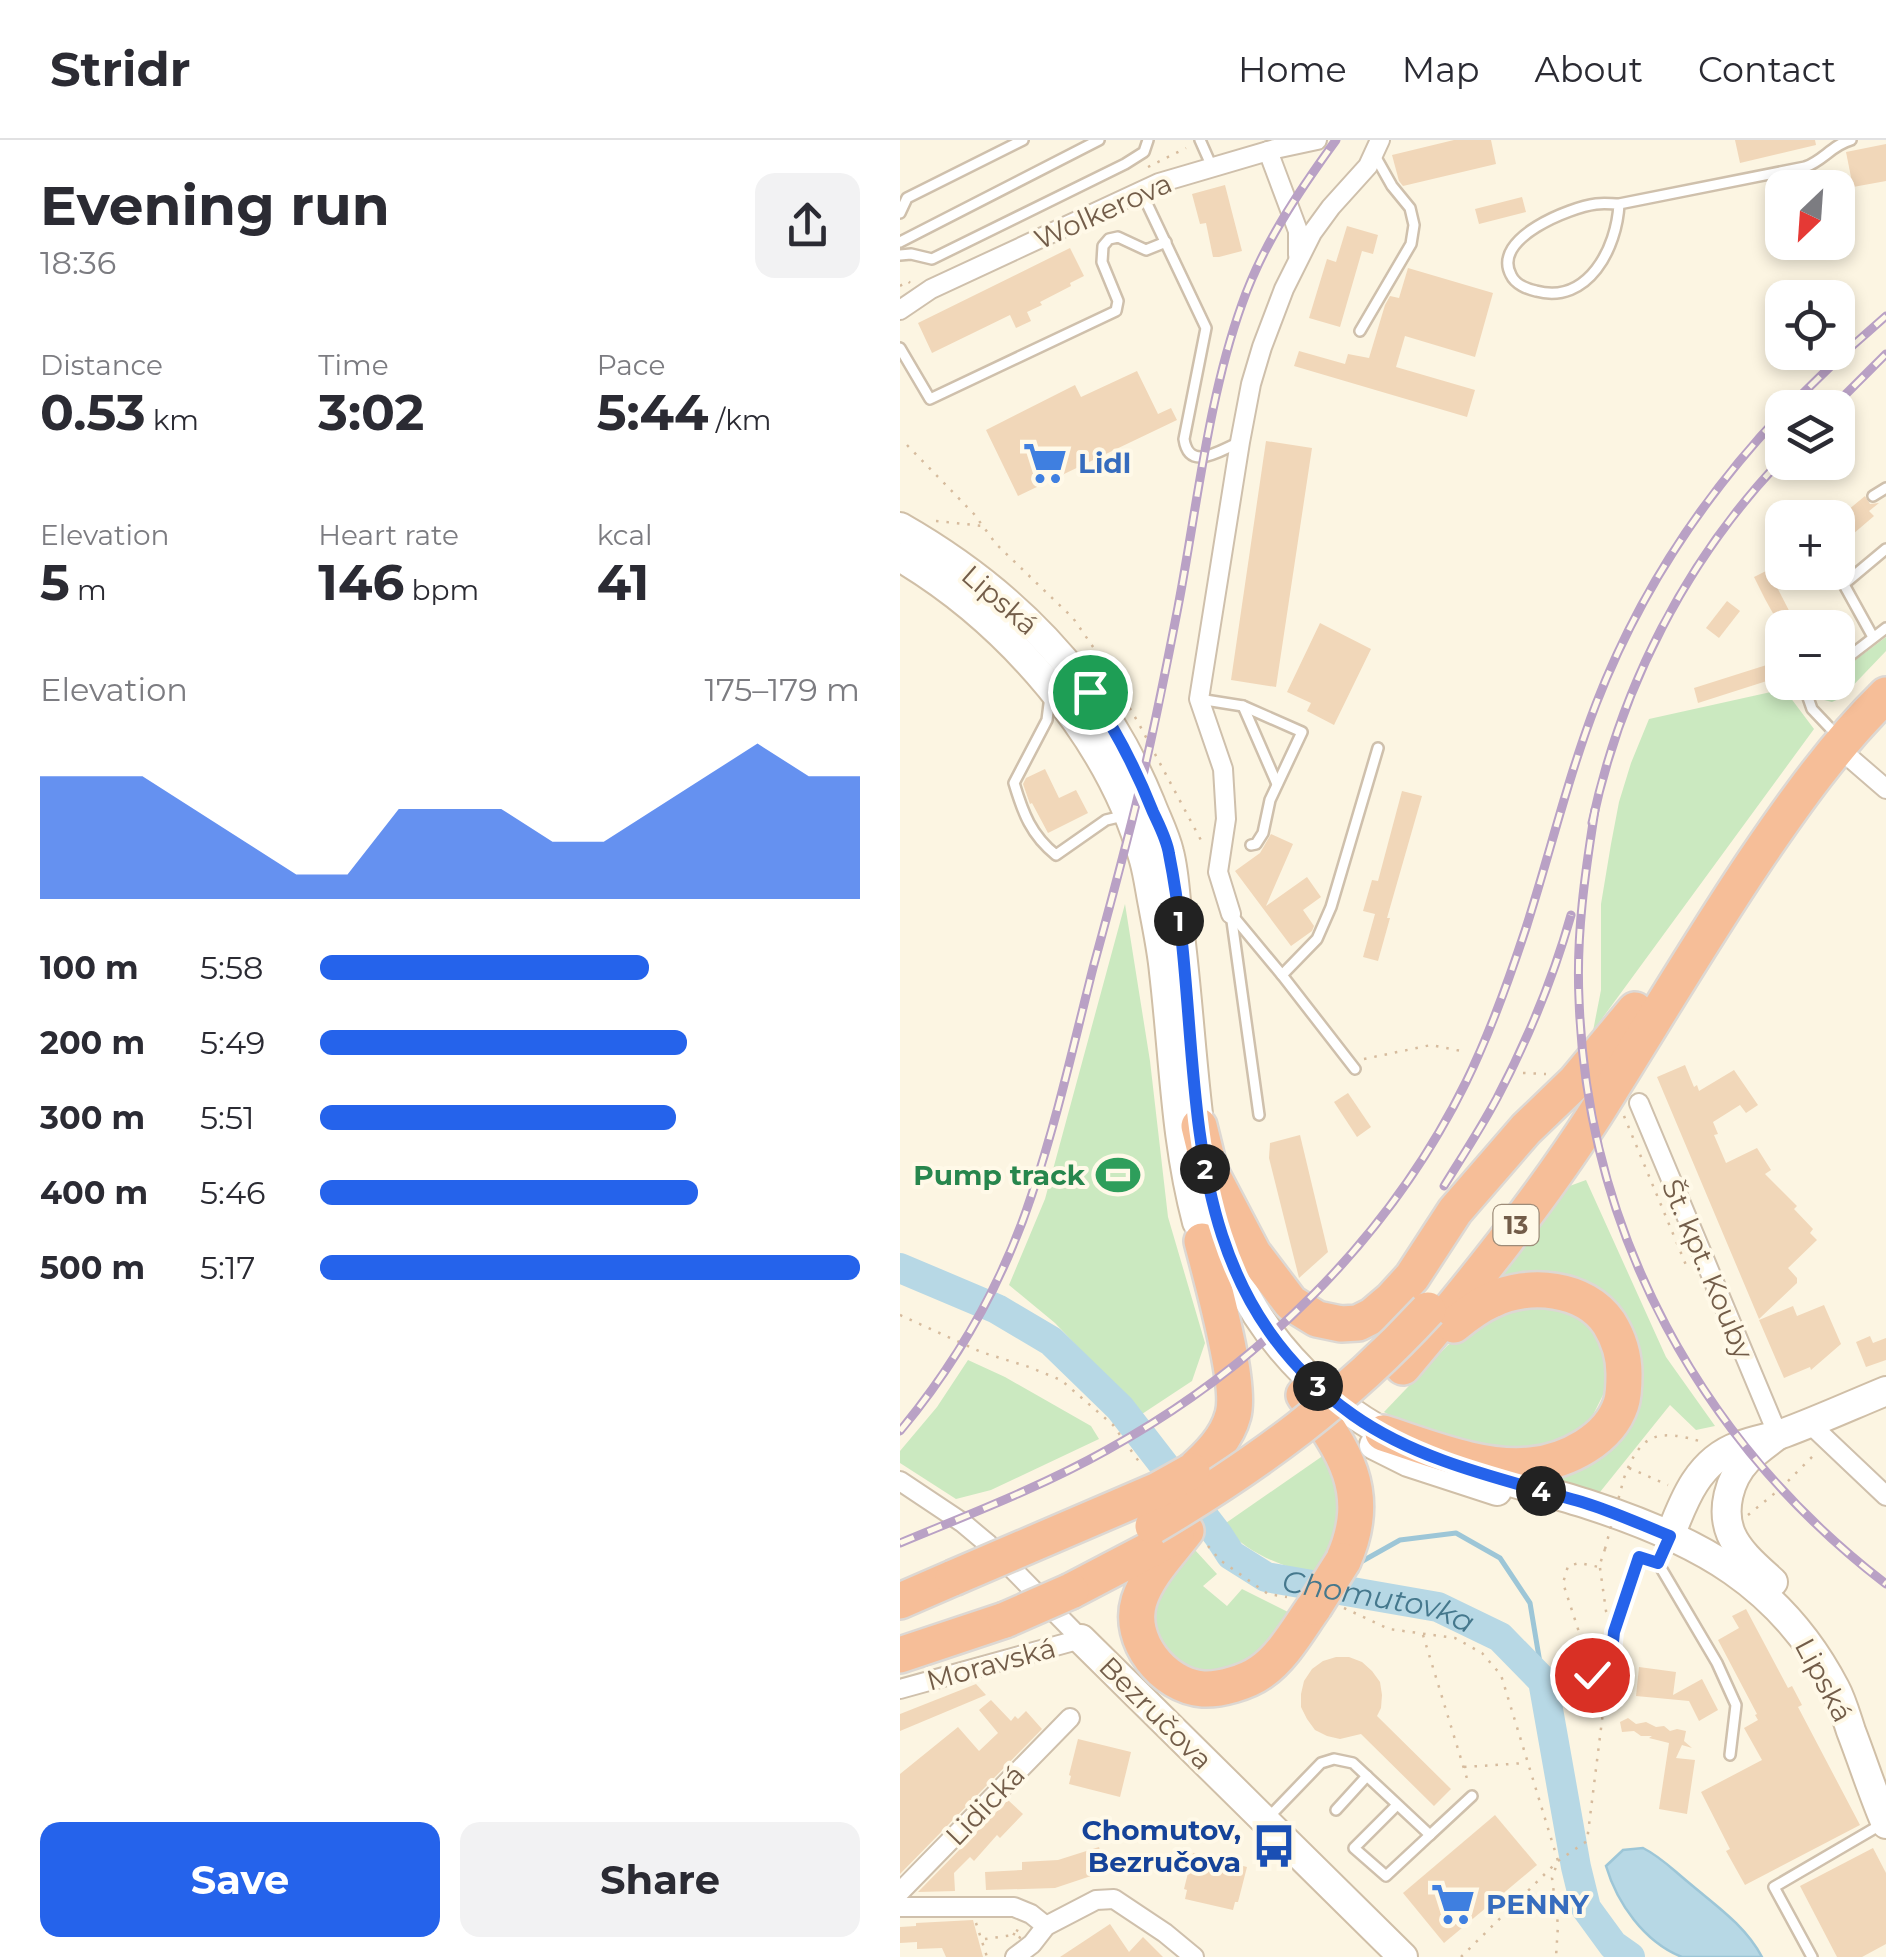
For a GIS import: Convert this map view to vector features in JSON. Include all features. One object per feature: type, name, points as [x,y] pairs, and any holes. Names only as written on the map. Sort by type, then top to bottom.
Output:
[{"type":"highway","name":"13","points":[[900,1655],[1182,1534],[1289,1461],[1403,1367],[1466,1292],[1593,1118],[1833,739],[1879,653]]},
{"type":"highway","name":"13","points":[[1182,1534],[1220,1486],[1362,1378],[1471,1259],[1772,802],[1833,739],[1886,695]]},
{"type":"highway","points":[[1199,1126],[1210,1171],[1237,1223],[1253,1253],[1291,1303],[1317,1319],[1358,1323],[1392,1299],[1412,1277],[1455,1212],[1636,1010]]},
{"type":"highway","points":[[900,1601],[1158,1490],[1192,1471],[1206,1458],[1234,1414],[1227,1348],[1202,1240]]},
{"type":"highway","points":[[1383,1433],[1494,1464],[1530,1466],[1560,1460],[1586,1446],[1608,1427],[1621,1404],[1624,1359],[1607,1320],[1590,1305],[1570,1295],[1543,1290],[1521,1291],[1491,1300],[1403,1367]]},
{"type":"highway","points":[[1182,1534],[1138,1602],[1140,1641],[1151,1658],[1185,1686],[1206,1690],[1229,1686],[1261,1672],[1281,1652],[1350,1544],[1356,1491],[1346,1458],[1304,1395]]},
{"type":"highway","name":"13","points":[[900,1635],[997,1613]]},
{"type":"street","name":"Wolkerova","points":[[900,310],[931,289],[1159,182],[1271,147],[1317,140]]},
{"type":"street","points":[[1271,147],[1298,231],[1297,261]]},
{"type":"street","points":[[1231,914],[1218,872],[1226,819],[1222,769],[1199,698],[1251,384],[1297,261],[1330,207],[1368,166],[1377,147]]},
{"type":"street","name":"Lipská","points":[[913,522],[1015,609],[1056,650],[1108,718],[1136,769],[1169,850],[1208,1188],[1236,1276],[1275,1340],[1325,1392],[1383,1433],[1447,1462],[1590,1504],[1670,1536],[1717,1559],[1766,1595],[1811,1646],[1837,1691],[1885,1823]]},
{"type":"street","name":"Lipská","points":[[900,558],[944,587],[983,620],[1051,688],[1100,757],[1128,814],[1144,860],[1164,968],[1184,1162],[1202,1240],[1220,1287],[1261,1352],[1304,1395],[1343,1426],[1408,1462],[1590,1518],[1670,1536]]},
{"type":"street","points":[[1833,739],[1886,789]]},
{"type":"street","name":"Št. kpt. Kouby","points":[[1639,1103],[1778,1435]]},
{"type":"street","points":[[1670,1536],[1685,1497],[1715,1459],[1736,1447],[1778,1435],[1886,1391]]},
{"type":"street","points":[[1810,1423],[1886,1496]]},
{"type":"street","points":[[1778,1435],[1737,1473],[1728,1495],[1727,1515],[1740,1549],[1803,1612],[1837,1691]]},
{"type":"street","name":"Bezručova","points":[[900,1481],[988,1544],[1402,1957]]},
{"type":"street","name":"Moravská","points":[[900,1688],[1081,1639]]},
{"type":"street","name":"Lidická","points":[[900,1892],[1070,1718]]},
{"type":"street","points":[[1015,1957],[1046,1926],[1096,1900],[1114,1899],[1194,1957]]},
{"type":"street","points":[[900,1907],[1014,1907],[1046,1926]]},
{"type":"lane","points":[[900,213],[907,198],[1023,140]]},
{"type":"lane","points":[[900,242],[1099,140]]},
{"type":"lane","points":[[900,255],[932,259],[1125,164],[1144,152],[1148,140]]},
{"type":"lane","points":[[1200,140],[1212,168]]},
{"type":"lane","points":[[1619,204],[1615,233],[1608,248],[1595,270],[1575,290],[1563,294],[1532,290],[1520,285],[1510,274],[1508,263],[1518,242],[1548,218],[1595,204],[1619,204],[1805,167],[1838,144],[1851,140]]},
{"type":"lane","points":[[1360,331],[1411,244],[1414,225],[1410,208],[1392,186],[1377,147]]},
{"type":"lane","points":[[1141,191],[1206,328],[1184,438],[1186,448],[1198,458],[1240,442]]},
{"type":"lane","points":[[900,348],[930,399],[1116,311],[1118,301],[1101,258],[1103,246],[1109,240],[1122,237],[1146,250],[1166,242]]},
{"type":"lane","points":[[1873,496],[1886,488]]},
{"type":"lane","points":[[1855,575],[1886,549]]},
{"type":"lane","points":[[1847,590],[1879,653]]},
{"type":"lane","points":[[1879,653],[1886,628]]},
{"type":"lane","points":[[1855,661],[1879,653]]},
{"type":"lane","points":[[1051,688],[1047,720],[1014,783],[1038,842],[1056,855],[1106,820],[1128,814]]},
{"type":"lane","points":[[1199,698],[1243,706],[1302,732],[1270,800],[1263,833],[1251,846]]},
{"type":"lane","points":[[1809,700],[1833,739]]},
{"type":"lane","points":[[1243,706],[1277,784]]},
{"type":"lane","points":[[1282,975],[1318,939],[1378,748]]},
{"type":"lane","points":[[1231,914],[1352,1065]]},
{"type":"lane","points":[[1231,914],[1260,1115]]},
{"type":"lane","points":[[1670,1536],[1658,1563],[1736,1705],[1730,1754]]},
{"type":"lane","points":[[1265,1820],[1320,1762],[1334,1759],[1353,1764],[1430,1835]]},
{"type":"lane","points":[[1336,1810],[1367,1776]]},
{"type":"lane","points":[[1397,1804],[1354,1848],[1386,1876],[1472,1796]]},
{"type":"lane","points":[[1812,1957],[1774,1888],[1885,1823]]},
{"type":"path","points":[[900,286],[911,284]]},
{"type":"path","points":[[913,522],[982,526]]},
{"type":"path","points":[[1352,1065],[1430,1045],[1461,1051]]},
{"type":"path","points":[[1523,1073],[1553,1075]]},
{"type":"path","points":[[900,1314],[982,1352],[1061,1380],[1112,1425],[1147,1472]]},
{"type":"path","points":[[1614,1632],[1606,1610],[1600,1566],[1628,1467],[1638,1449],[1660,1435],[1679,1435],[1703,1442],[1715,1438]]},
{"type":"path","points":[[1628,1467],[1664,1483]]},
{"type":"path","points":[[1744,1520],[1780,1490]]},
{"type":"path","points":[[1182,1534],[1268,1594],[1315,1604],[1388,1629],[1456,1638],[1482,1653],[1502,1675],[1558,1861],[1552,1878],[1558,1925],[1556,1957]]},
{"type":"path","points":[[1462,1957],[1558,1861],[1587,1841],[1614,1632],[1639,1557],[1658,1563]]},
{"type":"path","points":[[1600,1566],[1568,1566],[1564,1582],[1592,1675],[1609,1682]]},
{"type":"path","points":[[1423,1634],[1472,1796]]},
{"type":"path","points":[[1464,1767],[1528,1763]]},
{"type":"path","points":[[982,1940],[1012,1935]]},
{"type":"green space","points":[[1886,637],[1886,651],[1855,683],[1855,660]]},
{"type":"green space","points":[[1765,693],[1765,700],[1792,700],[1814,729],[1593,1031],[1601,990],[1601,904],[1611,844],[1619,802],[1649,719]]},
{"type":"green space","points":[[1125,904],[1150,1061],[1168,1217],[1205,1343],[1192,1381],[1142,1414],[1055,1323],[1009,1285],[1045,1199]]},
{"type":"green space","points":[[1586,1180],[1666,1357],[1715,1426],[1696,1430],[1670,1405],[1596,1497],[1528,1477],[1561,1468],[1638,1365],[1537,1275],[1496,1276],[1556,1191]]},
{"type":"green space","points":[[1534,1300],[1571,1309],[1603,1333],[1609,1383],[1586,1429],[1559,1448],[1496,1456],[1425,1435],[1384,1412],[1448,1345],[1498,1315]]},
{"type":"green space","points":[[968,1360],[1091,1426],[1099,1439],[991,1490],[956,1499],[900,1463],[900,1451],[937,1407]]},
{"type":"green space","points":[[1324,1455],[1336,1476],[1342,1512],[1334,1548],[1317,1576],[1255,1552],[1223,1525]]},
{"type":"green space","points":[[1195,1550],[1217,1574],[1203,1586],[1227,1606],[1242,1589],[1294,1615],[1265,1649],[1235,1669],[1201,1671],[1170,1661],[1153,1634],[1153,1599],[1175,1561]]},
{"type":"water","points":[[1643,1848],[1729,1916],[1762,1957],[1682,1957],[1656,1942],[1625,1907],[1606,1866],[1623,1850]]},
{"type":"building","points":[[1454,140],[1491,140],[1496,164],[1403,186],[1392,155]]},
{"type":"building","points":[[1735,140],[1815,140],[1816,145],[1740,163]]},
{"type":"building","points":[[1886,144],[1886,181],[1855,187],[1855,170],[1850,170],[1846,152]]},
{"type":"building","points":[[1225,185],[1242,251],[1213,257],[1206,223],[1200,224],[1192,194]]},
{"type":"building","points":[[1522,197],[1526,212],[1479,224],[1475,209]]},
{"type":"building","points":[[1347,226],[1378,235],[1373,254],[1362,251],[1340,327],[1309,318],[1327,259],[1336,262]]},
{"type":"building","points":[[1070,248],[1084,276],[1027,312],[1031,321],[1016,328],[1010,315],[932,353],[918,323]]},
{"type":"building","points":[[1408,268],[1493,293],[1475,357],[1405,336],[1396,367],[1475,390],[1467,417],[1294,366],[1299,351],[1345,364],[1348,354],[1369,358],[1385,305],[1390,296],[1399,298]]},
{"type":"building","name":"Lidl","points":[[1137,371],[1158,414],[1171,408],[1177,420],[1018,496],[986,430],[1075,385],[1081,397]]},
{"type":"building","points":[[1266,441],[1312,448],[1276,687],[1231,680]]},
{"type":"building","points":[[1865,496],[1870,504],[1879,503],[1869,511],[1874,516],[1855,532],[1855,504]]},
{"type":"building","points":[[1765,572],[1765,590],[1778,590],[1789,610],[1771,610],[1754,577]]},
{"type":"building","points":[[1727,601],[1740,611],[1719,638],[1706,628]]},
{"type":"building","points":[[1320,623],[1371,649],[1334,725],[1307,711],[1311,703],[1287,692]]},
{"type":"building","points":[[1765,665],[1765,681],[1698,703],[1694,688]]},
{"type":"building","points":[[1045,769],[1059,798],[1076,790],[1088,813],[1048,833],[1023,784],[1026,778]]},
{"type":"building","points":[[1402,791],[1422,796],[1378,961],[1363,957],[1375,914],[1363,911],[1372,880],[1378,881]]},
{"type":"building","points":[[1271,834],[1293,844],[1266,906],[1307,877],[1321,897],[1303,910],[1314,926],[1312,931],[1291,946],[1235,871],[1260,853]]},
{"type":"building","points":[[1685,1065],[1699,1091],[1734,1070],[1758,1105],[1746,1113],[1740,1105],[1713,1122],[1726,1163],[1757,1148],[1771,1170],[1765,1174],[1797,1206],[1794,1209],[1813,1229],[1810,1233],[1817,1240],[1788,1268],[1797,1283],[1759,1319],[1657,1077]]},
{"type":"building","points":[[1348,1093],[1371,1127],[1357,1137],[1334,1102]]},
{"type":"building","points":[[1300,1135],[1328,1252],[1299,1278],[1269,1158],[1270,1143]]},
{"type":"building","points":[[1824,1305],[1841,1344],[1811,1370],[1810,1367],[1784,1378],[1759,1320],[1793,1306],[1797,1316]]},
{"type":"building","points":[[1870,1336],[1873,1343],[1886,1338],[1886,1360],[1866,1367],[1856,1342]]},
{"type":"building","points":[[1746,1609],[1788,1688],[1792,1686],[1802,1705],[1798,1707],[1860,1825],[1745,1885],[1701,1792],[1762,1760],[1744,1728],[1758,1720],[1757,1714],[1718,1640],[1739,1628],[1732,1616]]},
{"type":"building","points":[[1336,1657],[1362,1662],[1372,1671],[1380,1682],[1382,1695],[1377,1716],[1451,1789],[1434,1806],[1361,1734],[1340,1739],[1327,1736],[1315,1730],[1307,1719],[1301,1707],[1304,1681],[1312,1669]]},
{"type":"building","points":[[1639,1667],[1676,1672],[1673,1695],[1702,1679],[1718,1710],[1699,1721],[1689,1701],[1636,1696]]},
{"type":"building","points":[[976,1684],[986,1695],[900,1731],[900,1714]]},
{"type":"building","points":[[991,1700],[1011,1721],[1026,1711],[1042,1729],[900,1874],[900,1774],[958,1727],[979,1751],[998,1733],[979,1710]]},
{"type":"building","points":[[1628,1718],[1636,1724],[1646,1722],[1670,1731],[1686,1731],[1684,1741],[1692,1748],[1682,1745],[1676,1758],[1695,1760],[1687,1814],[1659,1809],[1669,1743],[1634,1731],[1622,1732],[1620,1722]]},
{"type":"building","points":[[1078,1739],[1131,1752],[1120,1797],[1069,1784]]},
{"type":"building","points":[[1008,1800],[1023,1814],[974,1861],[970,1857],[954,1873],[955,1891],[918,1892]]},
{"type":"building","points":[[1495,1815],[1537,1865],[1444,1943],[1403,1893]]},
{"type":"building","points":[[1099,1847],[1106,1871],[1055,1888],[986,1890],[985,1872],[1022,1870],[1022,1862],[1058,1860]]},
{"type":"building","points":[[1873,1848],[1886,1873],[1886,1944],[1862,1957],[1837,1957],[1800,1886]]},
{"type":"building","points":[[1193,1853],[1247,1867],[1233,1910],[1185,1899]]},
{"type":"building","points":[[973,1920],[983,1957],[946,1957],[942,1948],[917,1949],[917,1942],[900,1943],[900,1927]]},
{"type":"building","points":[[1110,1924],[1129,1952],[1143,1937],[1163,1957],[1060,1957]]},
{"type":"waterway","name":"Chomutovka","points":[[900,1268],[997,1309],[1051,1341],[1120,1408],[1231,1555],[1266,1577],[1438,1607],[1500,1637],[1543,1681],[1586,1908],[1613,1945],[1630,1957]]},
{"type":"waterway","points":[[1359,1563],[1400,1540],[1456,1533],[1500,1558],[1530,1603],[1543,1681]]},
{"type":"railway","points":[[900,1431],[941,1377],[977,1318],[1008,1257],[1032,1194],[1128,836],[1160,700],[1212,415],[1230,340],[1271,239],[1336,140]]},
{"type":"railway","points":[[1806,390],[1886,316]]},
{"type":"railway","points":[[1850,390],[1886,354]]},
{"type":"railway","points":[[900,1543],[1082,1463],[1163,1417],[1216,1380],[1314,1294],[1399,1194],[1435,1139],[1491,1025],[1526,928],[1586,732],[1632,624],[1699,514],[1765,432]]},
{"type":"railway","points":[[1592,823],[1620,723],[1662,628],[1716,539],[1765,478]]},
{"type":"railway","points":[[1595,810],[1580,928],[1579,999],[1587,1085],[1604,1169],[1631,1249],[1666,1326],[1710,1398],[1761,1466],[1820,1528],[1886,1584]]},
{"type":"railway","points":[[1444,1186],[1519,1054],[1571,915]]},
{"type":"place","name":"Lidl","points":[[1045,463]]},
{"type":"place","name":"Pump track","points":[[1118,1175]]},
{"type":"place","name":"Chomutov, Bezručova","points":[[1274,1846]]},
{"type":"place","name":"PENNY","points":[[1453,1904]]},
{"type":"route","points":[[1090,692],[1136,769],[1169,850],[1208,1188],[1236,1276],[1275,1340],[1354,1416],[1447,1462],[1590,1504],[1670,1536],[1658,1563],[1639,1557],[1614,1632],[1609,1682],[1592,1675]]}]
